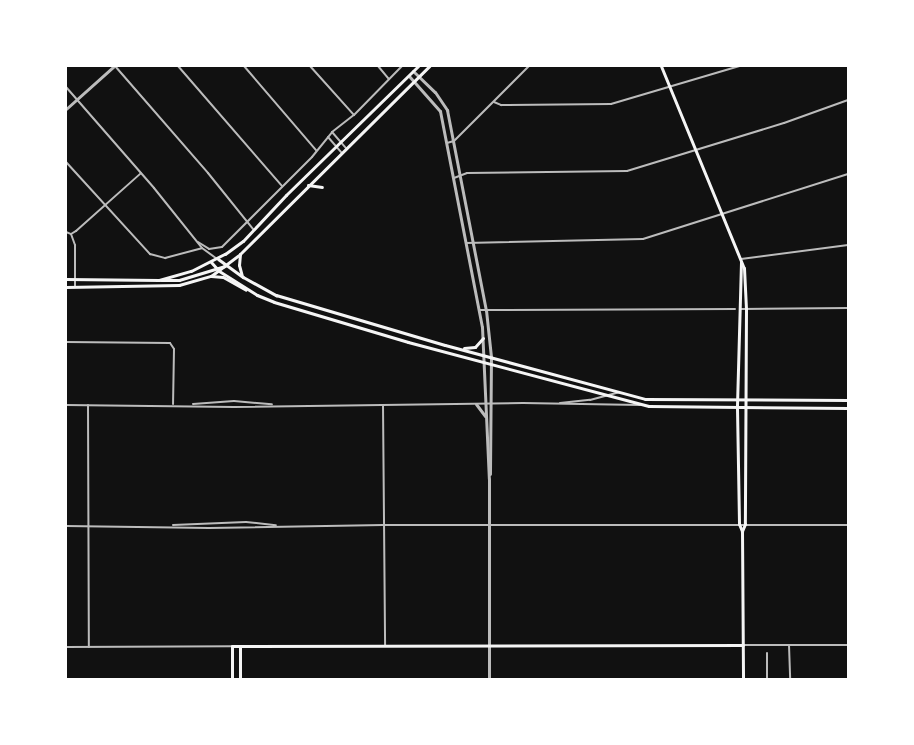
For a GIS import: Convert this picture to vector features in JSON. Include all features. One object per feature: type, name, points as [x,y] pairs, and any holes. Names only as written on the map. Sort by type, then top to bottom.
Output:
[{"type":"main road","points":[[159,280],[211,262],[233,249],[340,141],[418,66]]},
{"type":"main road","points":[[211,276],[240,254],[307,185],[429,66]]},
{"type":"main road","points":[[661,66],[741,259],[746,309],[745,524],[742,531]]},
{"type":"main road","points":[[307,185],[322,186]]},
{"type":"main road","points":[[240,254],[239,265],[242,277]]},
{"type":"main road","points":[[218,259],[242,277],[276,295],[458,348],[619,392],[657,400],[848,400]]},
{"type":"main road","points":[[741,259],[741,309],[737,408],[739,524],[742,531],[743,679]]},
{"type":"main road","points":[[211,262],[216,268],[257,295]]},
{"type":"main road","points":[[66,279],[178,280],[226,266]]},
{"type":"main road","points":[[66,287],[179,285],[211,276],[223,277],[257,295],[491,364],[643,405],[737,408],[848,408]]},
{"type":"main road","points":[[458,348],[475,347],[483,338]]},
{"type":"main road","points":[[232,679],[232,646],[743,645]]},
{"type":"main road","points":[[240,646],[240,679]]},
{"type":"street","points":[[66,110],[115,66],[253,229]]},
{"type":"street","points":[[178,66],[282,186]]},
{"type":"street","points":[[244,66],[316,150]]},
{"type":"street","points":[[310,66],[354,115]]},
{"type":"street","points":[[378,66],[389,79]]},
{"type":"street","points":[[198,242],[209,248],[222,247],[248,222],[332,132],[354,115],[402,66]]},
{"type":"street","points":[[447,143],[454,141],[529,66]]},
{"type":"street","points":[[494,102],[501,105],[612,104],[740,66]]},
{"type":"street","points":[[413,71],[445,106],[454,141],[486,310],[491,357],[489,479],[489,679]]},
{"type":"street","points":[[409,76],[440,111],[454,178],[480,310],[485,362],[489,479]]},
{"type":"street","points":[[66,87],[141,173],[198,242],[211,262]]},
{"type":"street","points":[[454,178],[467,173],[627,170],[696,151],[848,100]]},
{"type":"street","points":[[332,132],[346,148]]},
{"type":"street","points":[[328,137],[341,152]]},
{"type":"street","points":[[66,162],[141,248],[150,254],[165,258],[202,248]]},
{"type":"street","points":[[71,234],[141,173]]},
{"type":"street","points":[[466,243],[639,239],[848,174]]},
{"type":"street","points":[[66,232],[71,234],[75,245],[75,287]]},
{"type":"street","points":[[741,259],[848,245]]},
{"type":"street","points":[[207,254],[218,259]]},
{"type":"street","points":[[741,309],[848,308]]},
{"type":"street","points":[[480,310],[735,309]]},
{"type":"street","points":[[66,342],[170,343],[174,349],[173,405]]},
{"type":"street","points":[[553,404],[610,395],[619,392]]},
{"type":"street","points":[[66,405],[173,405],[234,401],[268,402],[272,405]]},
{"type":"street","points":[[192,404],[212,407],[272,405],[476,404],[643,405]]},
{"type":"street","points":[[476,404],[486,418]]},
{"type":"street","points":[[88,405],[89,646]]},
{"type":"street","points":[[383,405],[385,646]]},
{"type":"street","points":[[66,526],[172,525],[253,522],[278,525]]},
{"type":"street","points":[[172,525],[209,528],[278,525],[848,524]]},
{"type":"street","points":[[743,645],[848,645]]},
{"type":"street","points":[[789,645],[790,679]]},
{"type":"street","points":[[66,646],[232,646]]},
{"type":"street","points":[[767,653],[767,679]]}]
